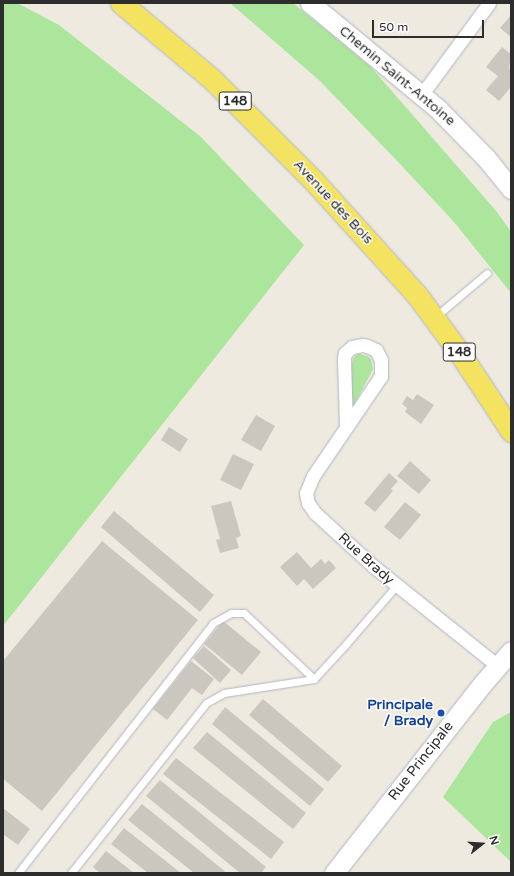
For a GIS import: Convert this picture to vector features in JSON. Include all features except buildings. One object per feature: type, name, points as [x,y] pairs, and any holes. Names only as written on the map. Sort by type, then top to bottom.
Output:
[{"type":"main road","name":"Avenue des Bois","points":[[121,3],[187,57],[264,129],[313,180],[400,276],[434,318],[483,387],[511,431]]},
{"type":"street","points":[[422,94],[490,3]]},
{"type":"street","name":"Chemin Saint-Antoine","points":[[320,6],[422,94],[486,158],[511,188]]},
{"type":"street","name":"Rue Brady","points":[[346,426],[345,353],[352,347],[362,345],[367,346],[376,350],[379,354],[382,371],[378,382],[346,426],[308,487],[306,493],[308,503],[315,513],[396,586],[498,666]]},
{"type":"street","name":"Rue Principale","points":[[334,873],[511,651]]},
{"type":"lane","points":[[434,318],[487,273]]},
{"type":"lane","points":[[71,873],[206,703],[224,693],[314,679],[396,586]]},
{"type":"lane","points":[[18,873],[213,623],[231,613],[244,613],[314,679]]},
{"type":"green space","points":[[3,3],[17,3],[59,25],[201,137],[304,245],[3,626]]},
{"type":"green space","points":[[230,3],[293,3],[370,66],[497,212],[511,232],[511,293],[454,222],[320,81]]},
{"type":"green space","points":[[359,354],[367,356],[371,359],[373,369],[353,407],[351,406],[351,364],[355,356]]},
{"type":"green space","points":[[511,712],[511,862],[443,797],[493,722]]},
{"type":"place","name":"Principale / Brady","points":[[441,713]]}]
